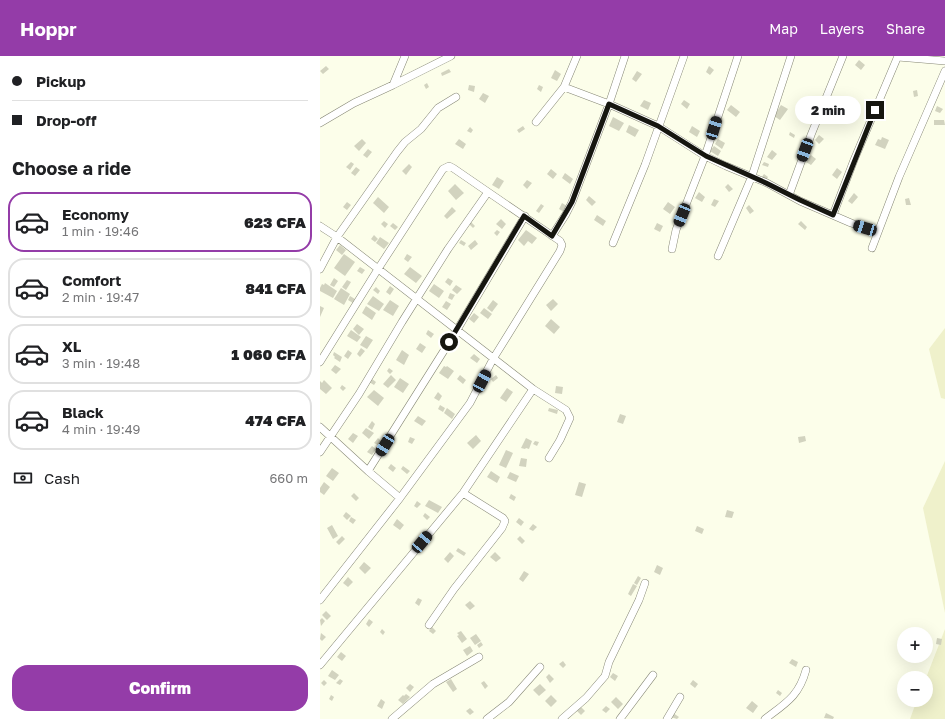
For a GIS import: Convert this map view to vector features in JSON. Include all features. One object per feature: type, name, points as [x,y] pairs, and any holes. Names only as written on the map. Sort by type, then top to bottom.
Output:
[{"type":"street","points":[[393,85],[405,56]]},
{"type":"street","points":[[321,120],[451,56]]},
{"type":"street","points":[[536,122],[564,87],[577,56]]},
{"type":"street","points":[[552,236],[572,202],[609,104],[625,56]]},
{"type":"street","points":[[613,243],[645,165],[684,56]]},
{"type":"street","points":[[672,249],[676,230],[706,156],[738,56]]},
{"type":"street","points":[[718,256],[752,176],[791,56]]},
{"type":"street","points":[[789,195],[811,135],[843,56]]},
{"type":"street","points":[[833,215],[854,160],[898,56],[945,61]]},
{"type":"street","points":[[872,248],[898,177],[945,71]]},
{"type":"street","points":[[564,87],[609,104],[658,126],[706,156],[851,223],[878,232]]},
{"type":"street","points":[[320,269],[338,237],[401,147],[421,129],[438,108],[456,97]]},
{"type":"street","points":[[320,362],[443,169],[449,166],[524,216],[561,243],[561,248],[493,359],[470,403],[400,498],[320,600]]},
{"type":"street","points":[[320,452],[323,432],[359,394],[448,249],[488,192]]},
{"type":"street","points":[[368,471],[457,330],[524,216]]},
{"type":"street","points":[[320,226],[338,237],[533,389],[566,410],[570,418],[560,440],[549,458]]},
{"type":"street","points":[[320,665],[463,493],[533,389]]},
{"type":"street","points":[[323,432],[400,498]]},
{"type":"street","points":[[430,625],[454,589],[502,528],[505,521],[503,518],[463,493]]},
{"type":"street","points":[[562,719],[586,698],[605,676],[609,662],[640,600],[645,583]]},
{"type":"street","points":[[392,719],[433,684],[479,657]]},
{"type":"street","points":[[487,719],[509,702],[540,667]]},
{"type":"street","points":[[765,719],[780,709],[796,694],[803,682],[806,670]]},
{"type":"street","points":[[620,719],[653,675]]},
{"type":"street","points":[[667,719],[680,697]]},
{"type":"green space","points":[[945,328],[945,399],[941,398],[929,349]]},
{"type":"green space","points":[[945,461],[945,613],[923,508]]},
{"type":"green space","points":[[945,629],[945,719],[910,719],[914,707],[933,707],[933,671],[929,671]]},
{"type":"building","points":[[859,60],[865,65],[861,70],[855,65]]},
{"type":"building","points":[[326,66],[329,69],[323,74],[320,71]]},
{"type":"building","points":[[709,66],[714,70],[710,75],[706,72]]},
{"type":"building","points":[[449,69],[451,72],[442,76],[441,73]]},
{"type":"building","points":[[555,70],[561,74],[557,81],[551,78]]},
{"type":"building","points":[[637,71],[642,74],[636,82],[632,79]]},
{"type":"building","points":[[427,83],[429,87],[426,89],[424,85]]},
{"type":"building","points":[[469,85],[475,86],[474,92],[468,90]]},
{"type":"building","points":[[539,85],[543,87],[541,92],[537,89]]},
{"type":"building","points":[[917,90],[918,96],[914,97],[913,91]]},
{"type":"building","points":[[483,93],[489,96],[485,103],[479,99]]},
{"type":"building","points":[[644,100],[651,103],[648,110],[640,106]]},
{"type":"building","points":[[684,100],[690,104],[687,109],[681,104]]},
{"type":"building","points":[[731,105],[740,112],[736,117],[727,110]]},
{"type":"building","points":[[781,105],[788,109],[780,120],[774,116]]},
{"type":"building","points":[[937,106],[943,109],[940,113],[935,111]]},
{"type":"building","points":[[613,117],[624,123],[619,131],[609,126]]},
{"type":"building","points":[[934,120],[944,120],[945,125],[934,125]]},
{"type":"building","points":[[629,125],[639,130],[635,137],[626,132]]},
{"type":"building","points":[[523,126],[525,129],[519,133],[517,130]]},
{"type":"building","points":[[692,126],[700,131],[697,137],[689,132]]},
{"type":"building","points":[[470,127],[473,130],[471,133],[467,131]]},
{"type":"building","points":[[790,132],[795,135],[794,138],[789,135]]},
{"type":"building","points":[[819,135],[824,139],[819,144],[815,140]]},
{"type":"building","points":[[882,137],[889,140],[885,149],[875,145],[878,139],[881,140]]},
{"type":"building","points":[[362,139],[366,143],[359,151],[354,146]]},
{"type":"building","points":[[459,139],[466,144],[463,149],[455,144]]},
{"type":"building","points":[[718,139],[725,143],[722,149],[715,144]]},
{"type":"building","points":[[714,146],[721,151],[718,156],[710,151]]},
{"type":"building","points":[[368,149],[372,152],[367,158],[363,155]]},
{"type":"building","points":[[772,150],[777,154],[772,160],[767,157]]},
{"type":"building","points":[[811,155],[816,159],[811,165],[806,162]]},
{"type":"building","points":[[351,162],[354,164],[350,170],[346,167]]},
{"type":"building","points":[[764,162],[769,164],[768,167],[762,165]]},
{"type":"building","points":[[409,164],[412,167],[406,175],[402,171]]},
{"type":"building","points":[[356,167],[360,170],[355,176],[351,173]]},
{"type":"building","points":[[837,168],[842,172],[837,179],[832,175]]},
{"type":"building","points":[[551,169],[557,174],[553,179],[547,174]]},
{"type":"building","points":[[565,173],[573,179],[570,184],[562,178]]},
{"type":"building","points":[[764,174],[768,177],[766,181],[761,178]]},
{"type":"building","points":[[497,177],[504,181],[499,189],[492,185]]},
{"type":"building","points":[[527,180],[532,183],[527,189],[523,185]]},
{"type":"building","points":[[455,184],[464,193],[456,200],[448,191]]},
{"type":"building","points":[[728,184],[733,189],[729,192],[725,187]]},
{"type":"building","points":[[699,192],[705,197],[702,202],[695,198]]},
{"type":"building","points":[[854,193],[858,197],[852,204],[848,201]]},
{"type":"building","points":[[589,196],[596,202],[592,206],[586,200]]},
{"type":"building","points":[[378,197],[389,207],[384,213],[373,203]]},
{"type":"building","points":[[909,198],[911,205],[906,205],[905,199]]},
{"type":"building","points":[[714,199],[719,201],[715,207],[711,205]]},
{"type":"building","points":[[347,202],[351,205],[347,210],[343,207]]},
{"type":"building","points":[[668,202],[675,207],[670,214],[663,209]]},
{"type":"building","points":[[562,203],[567,206],[564,212],[559,209]]},
{"type":"building","points":[[541,204],[544,206],[539,213],[536,211]]},
{"type":"building","points":[[749,205],[754,211],[750,214],[746,208]]},
{"type":"building","points":[[452,207],[456,211],[447,219],[444,216]]},
{"type":"building","points":[[597,215],[606,221],[603,226],[594,220]]},
{"type":"building","points":[[501,219],[506,224],[502,229],[496,224]]},
{"type":"building","points":[[384,221],[388,224],[385,228],[381,224]]},
{"type":"building","points":[[801,221],[807,227],[805,230],[798,224]]},
{"type":"building","points":[[471,222],[475,226],[473,228],[469,224]]},
{"type":"building","points":[[393,223],[398,227],[395,230],[390,226]]},
{"type":"building","points":[[657,223],[663,226],[660,232],[654,229]]},
{"type":"building","points":[[497,230],[500,232],[497,236],[494,233]]},
{"type":"building","points":[[526,230],[537,238],[532,244],[528,241],[524,246],[518,240]]},
{"type":"building","points":[[374,235],[378,239],[375,242],[371,239]]},
{"type":"building","points":[[380,237],[389,243],[384,249],[376,243]]},
{"type":"building","points":[[461,240],[466,243],[464,246],[459,243]]},
{"type":"building","points":[[475,240],[478,244],[471,250],[468,246]]},
{"type":"building","points":[[340,245],[346,250],[342,255],[336,250]]},
{"type":"building","points":[[344,254],[355,262],[345,276],[334,268]]},
{"type":"building","points":[[407,254],[412,257],[408,262],[404,259]]},
{"type":"building","points":[[360,267],[365,270],[362,274],[357,271]]},
{"type":"building","points":[[410,267],[422,276],[416,283],[404,274]]},
{"type":"building","points":[[334,278],[338,281],[334,287],[330,285]]},
{"type":"building","points":[[448,278],[453,281],[450,286],[445,282]]},
{"type":"building","points":[[347,280],[351,282],[346,290],[342,287]]},
{"type":"building","points":[[325,283],[337,291],[333,298],[320,291],[322,284],[324,285]]},
{"type":"building","points":[[434,284],[444,291],[439,298],[429,291]]},
{"type":"building","points":[[456,285],[462,289],[457,294],[452,290]]},
{"type":"building","points":[[390,286],[394,289],[390,295],[386,292]]},
{"type":"building","points":[[376,287],[380,291],[378,294],[373,290]]},
{"type":"building","points":[[341,288],[350,294],[344,305],[334,299]]},
{"type":"building","points":[[450,293],[455,295],[452,300],[448,298]]},
{"type":"building","points":[[350,296],[355,299],[353,303],[348,300]]},
{"type":"building","points":[[373,296],[384,304],[379,311],[367,304]]},
{"type":"building","points":[[553,299],[558,304],[551,311],[546,305]]},
{"type":"building","points":[[390,300],[399,306],[393,316],[383,310]]},
{"type":"building","points":[[493,300],[498,304],[492,312],[487,308]]},
{"type":"building","points":[[446,301],[451,304],[447,310],[442,307]]},
{"type":"building","points":[[320,306],[324,308],[320,317]]},
{"type":"building","points":[[366,306],[376,313],[372,320],[362,313]]},
{"type":"building","points":[[484,308],[492,314],[488,319],[480,313]]},
{"type":"building","points":[[474,313],[479,317],[474,323],[469,319]]},
{"type":"building","points":[[551,319],[560,327],[554,334],[545,326]]},
{"type":"building","points":[[357,324],[364,329],[359,335],[353,329]]},
{"type":"building","points":[[351,330],[361,337],[357,342],[347,336]]},
{"type":"building","points":[[428,330],[434,334],[431,338],[426,334]]},
{"type":"building","points":[[366,336],[373,340],[367,349],[360,345]]},
{"type":"building","points":[[420,343],[426,347],[422,353],[416,349]]},
{"type":"building","points":[[361,348],[365,351],[360,357],[357,354]]},
{"type":"building","points":[[348,350],[352,353],[348,359],[344,356]]},
{"type":"building","points":[[402,350],[409,355],[404,365],[396,360]]},
{"type":"building","points":[[334,352],[342,357],[340,362],[334,358]]},
{"type":"building","points":[[474,354],[480,359],[477,363],[470,358]]},
{"type":"building","points":[[335,365],[341,369],[336,374],[331,370]]},
{"type":"building","points":[[444,366],[447,366],[454,371],[448,379],[439,373]]},
{"type":"building","points":[[389,368],[393,371],[390,374],[387,371]]},
{"type":"building","points":[[391,375],[396,380],[388,388],[383,384]]},
{"type":"building","points":[[460,375],[466,380],[463,384],[457,379]]},
{"type":"building","points":[[496,375],[498,378],[493,382],[491,379]]},
{"type":"building","points":[[400,378],[409,384],[403,393],[394,387]]},
{"type":"building","points":[[372,379],[376,382],[374,385],[369,382]]},
{"type":"building","points":[[324,380],[332,388],[326,394],[320,389],[320,381],[322,383]]},
{"type":"building","points":[[342,385],[346,388],[343,391],[340,388]]},
{"type":"building","points":[[556,386],[563,387],[562,394],[555,393]]},
{"type":"building","points":[[507,388],[513,392],[506,402],[500,398]]},
{"type":"building","points":[[374,390],[384,398],[378,406],[367,397]]},
{"type":"building","points":[[438,392],[442,396],[439,401],[434,398]]},
{"type":"building","points":[[440,405],[445,408],[443,412],[438,409]]},
{"type":"building","points":[[447,408],[455,414],[452,419],[444,413]]},
{"type":"building","points":[[549,408],[558,410],[557,414],[548,411]]},
{"type":"building","points":[[620,414],[626,416],[623,424],[617,422]]},
{"type":"building","points":[[418,416],[426,421],[422,426],[414,421]]},
{"type":"building","points":[[372,421],[375,424],[372,430],[368,427]]},
{"type":"building","points":[[366,428],[374,433],[369,439],[362,433]]},
{"type":"building","points":[[353,433],[358,436],[353,443],[348,439]]},
{"type":"building","points":[[476,435],[481,441],[473,449],[467,443]]},
{"type":"building","points":[[805,436],[806,441],[799,443],[798,437]]},
{"type":"building","points":[[410,437],[415,439],[412,444],[408,442]]},
{"type":"building","points":[[378,438],[381,441],[378,445],[374,443]]},
{"type":"building","points":[[526,438],[532,441],[529,449],[521,448]]},
{"type":"building","points":[[535,441],[539,442],[537,446],[533,444]]},
{"type":"building","points":[[372,446],[376,449],[372,455],[367,452]]},
{"type":"building","points":[[506,450],[513,453],[506,468],[499,465]]},
{"type":"building","points":[[521,458],[527,459],[526,467],[519,466]]},
{"type":"building","points":[[391,464],[396,468],[393,472],[388,468]]},
{"type":"building","points":[[403,466],[410,471],[407,474],[401,469]]},
{"type":"building","points":[[332,468],[339,473],[333,481],[326,476]]},
{"type":"building","points":[[491,471],[500,477],[497,483],[487,477]]},
{"type":"building","points":[[510,472],[519,476],[516,482],[507,478]]},
{"type":"building","points":[[324,482],[330,487],[324,495],[320,492],[320,488]]},
{"type":"building","points":[[579,482],[586,484],[582,497],[575,495]]},
{"type":"building","points":[[354,493],[359,498],[356,501],[351,496]]},
{"type":"building","points":[[511,494],[516,497],[514,501],[509,498]]},
{"type":"building","points":[[429,500],[442,507],[438,513],[425,506]]},
{"type":"building","points":[[417,501],[421,504],[417,508],[414,506]]},
{"type":"building","points":[[727,510],[734,512],[732,518],[725,517]]},
{"type":"building","points":[[346,512],[351,516],[347,520],[343,516]]},
{"type":"building","points":[[425,513],[430,517],[427,520],[423,516]]},
{"type":"building","points":[[351,517],[356,520],[353,524],[349,521]]},
{"type":"building","points":[[519,518],[524,522],[521,526],[516,522]]},
{"type":"building","points":[[397,519],[404,525],[400,530],[393,525]]},
{"type":"building","points":[[533,524],[537,527],[533,531],[529,529]]},
{"type":"building","points":[[332,525],[338,536],[333,539],[327,528]]},
{"type":"building","points":[[697,526],[704,529],[702,534],[695,531]]},
{"type":"building","points":[[342,536],[345,539],[339,545],[336,542]]},
{"type":"building","points":[[520,536],[525,541],[522,544],[517,539]]},
{"type":"building","points":[[458,548],[466,553],[464,556],[456,551]]},
{"type":"building","points":[[450,552],[454,556],[448,563],[444,559]]},
{"type":"building","points":[[495,552],[501,558],[496,562],[490,557]]},
{"type":"building","points":[[364,562],[371,568],[365,574],[359,568]]},
{"type":"building","points":[[657,565],[663,568],[660,575],[654,572]]},
{"type":"building","points":[[524,571],[529,574],[523,582],[519,579]]},
{"type":"building","points":[[638,576],[641,578],[637,585],[634,583]]},
{"type":"building","points":[[348,577],[353,582],[348,587],[343,583]]},
{"type":"building","points":[[633,584],[637,586],[631,596],[628,594]]},
{"type":"building","points":[[418,598],[422,600],[419,606],[415,603]]},
{"type":"building","points":[[470,601],[475,606],[470,610],[465,605]]},
{"type":"building","points":[[326,611],[331,616],[327,620],[322,615]]},
{"type":"building","points":[[322,618],[325,621],[321,626],[320,620]]},
{"type":"building","points":[[369,619],[373,622],[369,627],[366,624]]},
{"type":"building","points":[[432,627],[436,631],[433,634],[429,631]]},
{"type":"building","points":[[382,629],[385,632],[383,635],[380,632]]},
{"type":"building","points":[[461,631],[467,639],[462,643],[457,636],[459,635],[457,633]]},
{"type":"building","points":[[321,633],[326,637],[322,641],[320,639]]},
{"type":"building","points":[[476,634],[481,641],[475,645],[470,638]]},
{"type":"building","points":[[937,638],[942,639],[941,645],[936,644]]},
{"type":"building","points":[[481,642],[483,645],[479,648],[477,645]]},
{"type":"building","points":[[470,646],[473,651],[467,656],[463,650]]},
{"type":"building","points":[[341,652],[346,656],[342,661],[337,657]]},
{"type":"building","points":[[792,659],[798,662],[796,667],[789,663]]},
{"type":"building","points":[[563,661],[566,665],[563,668],[559,664]]},
{"type":"building","points":[[332,670],[339,675],[335,680],[328,676]]},
{"type":"building","points":[[613,673],[618,676],[615,681],[610,677]]},
{"type":"building","points":[[549,674],[554,679],[550,683],[546,677]]},
{"type":"building","points":[[340,679],[343,681],[340,685],[336,683]]},
{"type":"building","points":[[451,679],[457,689],[453,692],[446,682]]},
{"type":"building","points":[[324,680],[327,683],[324,686],[321,683]]},
{"type":"building","points":[[693,680],[698,684],[695,688],[690,684]]},
{"type":"building","points":[[484,681],[488,686],[485,689],[481,683]]},
{"type":"building","points":[[410,684],[414,687],[410,692],[406,688]]},
{"type":"building","points":[[540,684],[546,690],[539,696],[533,690]]},
{"type":"building","points":[[778,690],[782,693],[780,696],[776,693]]},
{"type":"building","points":[[406,694],[410,697],[403,704],[398,700]]},
{"type":"building","points":[[331,695],[334,697],[332,701],[329,699]]},
{"type":"building","points":[[551,695],[557,701],[551,707],[545,701]]},
{"type":"building","points":[[616,697],[623,704],[618,709],[611,702]]},
{"type":"building","points":[[381,699],[385,702],[382,709],[377,706]]},
{"type":"building","points":[[752,701],[758,706],[753,713],[746,708]]},
{"type":"building","points":[[606,706],[610,709],[606,713],[602,710]]},
{"type":"building","points":[[581,707],[585,711],[581,715],[577,711]]},
{"type":"building","points":[[470,708],[474,712],[470,715],[466,711]]},
{"type":"building","points":[[673,713],[679,717],[677,719],[671,717]]},
{"type":"building","points":[[826,713],[834,717],[833,719],[824,718]]},
{"type":"route","points":[[449,342],[524,216],[552,236],[572,202],[609,104],[658,126],[706,156],[726,166],[752,176],[833,215],[875,110]]}]
